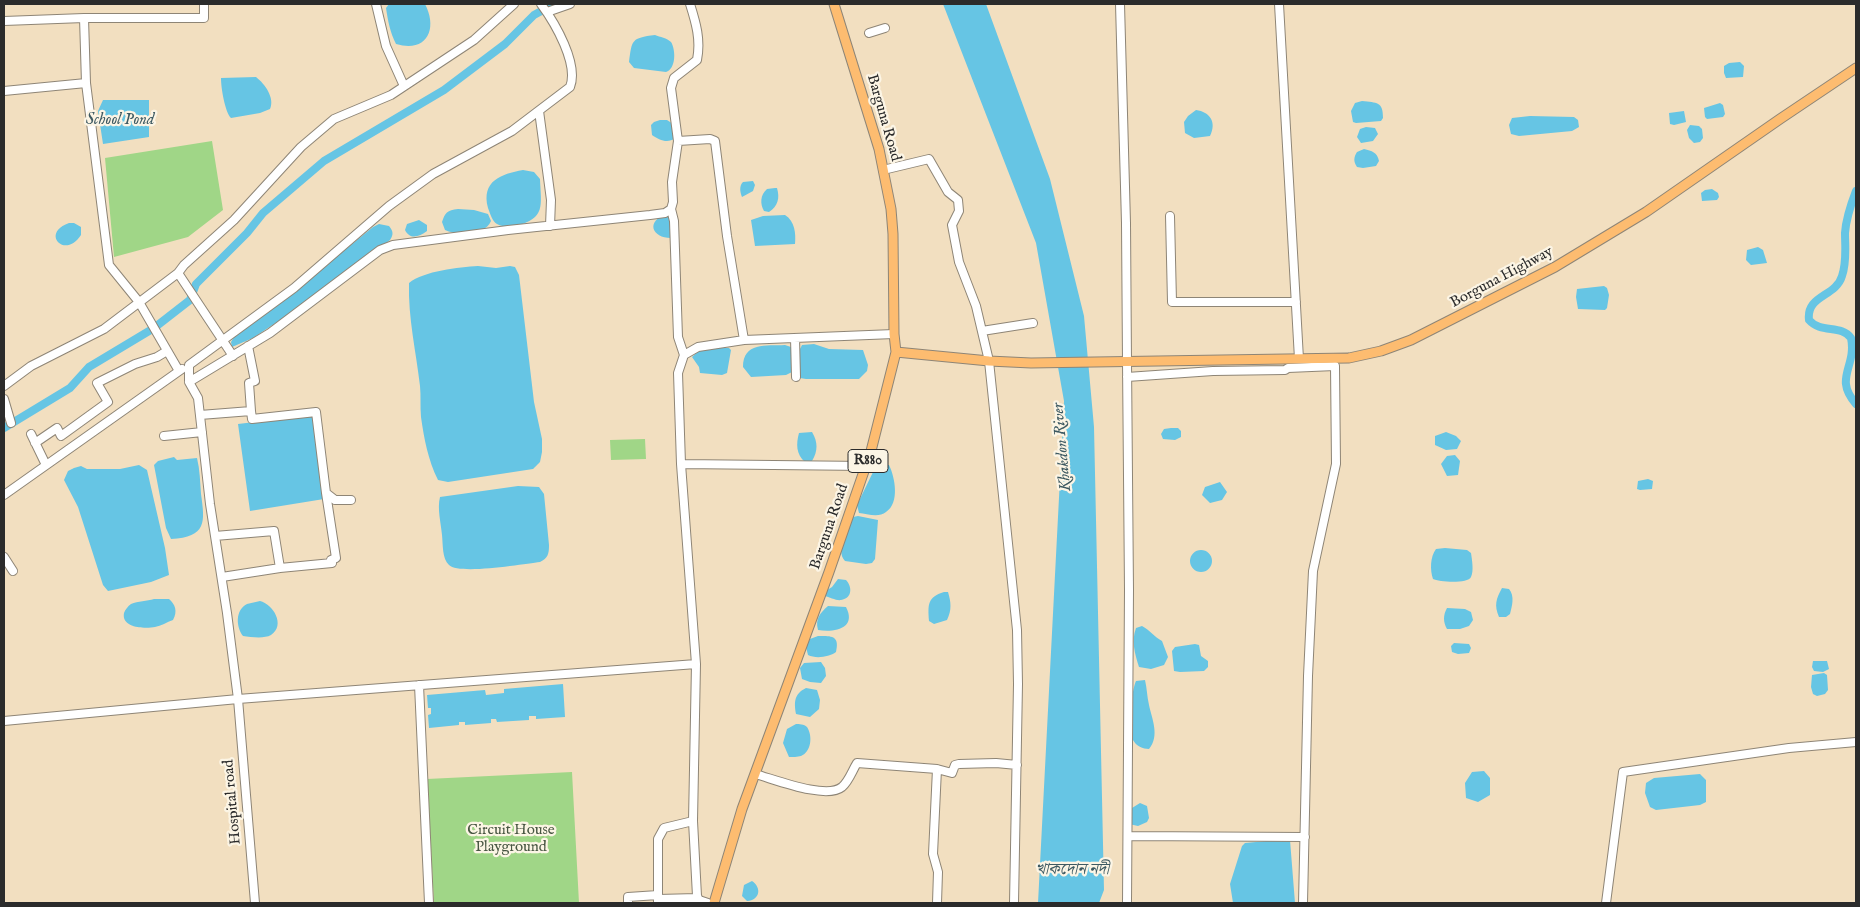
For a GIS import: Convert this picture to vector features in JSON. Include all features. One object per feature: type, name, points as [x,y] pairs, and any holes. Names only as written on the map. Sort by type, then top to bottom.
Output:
[{"type":"main road","name":"Barguna Road","points":[[714,903],[742,809],[866,466],[896,352],[894,334],[893,234],[883,170],[834,4]]},
{"type":"main road","name":"Borguna Highway","points":[[896,352],[1031,363],[1127,362],[1349,358],[1396,346],[1555,267],[1646,212],[1856,68]]},
{"type":"street","points":[[4,21],[84,18],[204,18],[204,4]]},
{"type":"street","points":[[376,4],[386,46],[404,86]]},
{"type":"street","points":[[4,386],[31,366],[104,330],[178,273],[184,265],[234,220],[301,147],[334,119],[390,95],[474,40],[514,4]]},
{"type":"street","points":[[4,495],[294,288],[389,206],[433,174],[512,131],[570,87],[572,72],[565,47],[541,4]]},
{"type":"street","points":[[547,12],[570,4]]},
{"type":"street","points":[[690,4],[696,22],[699,50],[697,60],[674,78],[671,88],[678,141],[672,182],[673,202],[671,209],[674,221],[678,337],[684,354],[678,373],[681,464],[696,664],[693,821],[697,898]]},
{"type":"street","points":[[1120,4],[1126,223],[1127,903]]},
{"type":"street","points":[[1279,4],[1299,359]]},
{"type":"street","points":[[84,18],[86,83],[109,265],[139,302],[179,371]]},
{"type":"street","points":[[869,33],[885,28]]},
{"type":"street","points":[[4,91],[86,83]]},
{"type":"street","points":[[539,111],[551,200],[550,226]]},
{"type":"street","points":[[678,141],[710,139],[715,141],[727,236],[744,340]]},
{"type":"street","points":[[883,170],[929,159],[948,192],[958,200],[959,211],[952,224],[960,262],[976,306],[989,361],[1017,630],[1014,903]]},
{"type":"street","points":[[189,382],[270,333],[380,250],[393,245],[658,214],[665,213],[671,209]]},
{"type":"street","points":[[1170,216],[1172,302],[1296,302]]},
{"type":"street","points":[[178,273],[232,356]]},
{"type":"street","points":[[982,331],[1033,323]]},
{"type":"street","points":[[684,354],[698,347],[744,340],[894,334]]},
{"type":"street","points":[[795,338],[796,377]]},
{"type":"street","points":[[222,577],[280,568],[332,563],[331,560],[336,558],[316,412],[252,419],[249,383],[255,381],[248,346]]},
{"type":"street","points":[[35,443],[57,428],[61,436],[108,402],[98,383],[135,364],[157,358],[167,351]]},
{"type":"street","points":[[189,364],[189,382]]},
{"type":"street","points":[[1127,377],[1335,366],[1336,464],[1313,571],[1308,676],[1303,903]]},
{"type":"street","name":"Hospital road","points":[[189,382],[198,398],[238,699],[255,903]]},
{"type":"street","points":[[4,400],[11,423]]},
{"type":"street","points":[[200,415],[251,411]]},
{"type":"street","points":[[164,436],[202,432]]},
{"type":"street","points":[[30,434],[46,465]]},
{"type":"street","points":[[681,464],[866,466]]},
{"type":"street","points":[[326,493],[335,500],[351,500]]},
{"type":"street","points":[[215,536],[274,530],[280,568]]},
{"type":"street","points":[[4,557],[13,572]]},
{"type":"street","points":[[4,721],[238,699],[696,664]]},
{"type":"street","points":[[418,685],[429,903]]},
{"type":"street","points":[[1606,903],[1623,772],[1789,748],[1856,742]]},
{"type":"street","points":[[755,774],[820,792],[836,791],[844,786],[857,763],[936,769],[952,773],[955,765],[959,764],[996,763],[1017,765]]},
{"type":"street","points":[[936,769],[933,854],[938,872],[937,903]]},
{"type":"street","points":[[658,899],[658,839],[664,828],[693,821]]},
{"type":"street","points":[[1128,836],[1305,837]]},
{"type":"street","points":[[628,903],[628,897],[658,899],[697,898],[708,903]]},
{"type":"green space","points":[[212,141],[223,210],[188,237],[114,257],[105,158]]},
{"type":"green space","points":[[645,439],[646,459],[611,460],[610,440]]},
{"type":"green space","name":"Circuit House Playground","points":[[572,772],[579,903],[434,903],[427,779]]},
{"type":"water","points":[[389,4],[425,4],[429,13],[430,30],[422,42],[407,46],[396,44],[386,8]]},
{"type":"water","name":"খাকদোন নদী","points":[[943,4],[986,4],[1050,179],[1084,316],[1094,427],[1104,890],[1099,903],[1038,903],[1064,401],[1036,243]]},
{"type":"water","points":[[655,35],[671,42],[673,45],[672,67],[666,72],[634,68],[629,62],[634,41],[641,37]]},
{"type":"water","points":[[1740,62],[1744,66],[1743,77],[1726,78],[1724,66],[1729,63]]},
{"type":"water","points":[[256,77],[263,83],[270,96],[270,109],[260,113],[231,118],[225,105],[221,78]]},
{"type":"water","name":"School Pond","points":[[103,100],[149,100],[149,137],[103,144],[98,111]]},
{"type":"water","points":[[1362,101],[1378,104],[1382,108],[1383,118],[1381,121],[1353,122],[1351,111],[1355,103]]},
{"type":"water","points":[[1720,103],[1723,105],[1725,114],[1723,117],[1707,119],[1704,108]]},
{"type":"water","points":[[1196,110],[1205,113],[1211,118],[1213,126],[1210,136],[1194,138],[1185,133],[1184,122]]},
{"type":"water","points":[[1684,111],[1686,122],[1670,124],[1669,113]]},
{"type":"water","points":[[1530,116],[1574,117],[1578,120],[1579,127],[1572,131],[1519,136],[1511,134],[1509,125],[1512,118]]},
{"type":"water","points":[[660,120],[667,120],[673,124],[675,138],[664,141],[652,135],[651,125]]},
{"type":"water","points":[[1690,125],[1699,126],[1702,129],[1703,138],[1700,142],[1694,143],[1689,138],[1687,130]]},
{"type":"water","points":[[1366,127],[1375,128],[1378,134],[1373,141],[1361,143],[1357,137],[1360,129]]},
{"type":"water","points":[[1364,149],[1372,151],[1377,156],[1379,161],[1376,166],[1357,167],[1354,161],[1355,156],[1357,152]]},
{"type":"water","points":[[523,170],[534,172],[540,179],[540,210],[533,219],[526,223],[511,227],[499,225],[491,217],[488,208],[487,191],[490,185],[500,177]]},
{"type":"water","points":[[753,181],[755,185],[753,191],[742,197],[740,189],[743,182]]},
{"type":"water","points":[[777,188],[776,204],[769,212],[764,211],[761,203],[763,194],[767,189]]},
{"type":"water","points":[[1712,189],[1718,193],[1719,197],[1717,200],[1702,201],[1701,193]]},
{"type":"water","points":[[451,210],[474,210],[488,214],[491,221],[488,226],[477,232],[457,233],[445,230],[442,222],[445,214]]},
{"type":"water","points":[[667,214],[674,216],[671,238],[659,235],[654,229],[656,221]]},
{"type":"water","points":[[785,215],[793,224],[795,244],[755,246],[751,220],[763,216]]},
{"type":"water","points":[[419,220],[427,225],[427,231],[418,236],[409,235],[405,230],[407,224]]},
{"type":"water","points":[[74,223],[81,227],[81,235],[75,242],[63,245],[58,242],[56,233],[61,227]]},
{"type":"water","points":[[379,224],[389,226],[392,231],[390,240],[319,294],[253,338],[232,347],[231,342],[234,337]]},
{"type":"water","points":[[1758,247],[1763,250],[1767,263],[1751,265],[1746,260],[1747,250]]},
{"type":"water","points":[[478,266],[496,268],[515,267],[519,275],[534,402],[542,439],[542,452],[540,462],[533,469],[448,482],[438,480],[425,441],[411,322],[409,283],[423,275]]},
{"type":"water","points":[[1604,286],[1607,288],[1609,295],[1605,310],[1578,309],[1577,289]]},
{"type":"water","points":[[814,344],[829,349],[863,350],[868,365],[867,371],[859,379],[800,378],[800,349],[802,345]]},
{"type":"water","points":[[785,345],[791,347],[792,372],[786,375],[751,377],[743,367],[744,359],[751,349],[763,346]]},
{"type":"water","points":[[729,348],[731,350],[727,373],[722,375],[700,373],[699,367],[692,357],[701,349]]},
{"type":"water","points":[[313,415],[324,499],[250,511],[238,424]]},
{"type":"water","points":[[1178,428],[1181,431],[1181,437],[1175,440],[1163,439],[1161,434],[1164,429]]},
{"type":"water","points":[[812,432],[816,443],[816,450],[812,461],[805,462],[798,452],[798,437],[799,433]]},
{"type":"water","points":[[1446,432],[1456,436],[1461,441],[1457,449],[1446,450],[1435,445],[1435,436]]},
{"type":"water","points":[[1455,455],[1460,461],[1458,475],[1447,476],[1441,464],[1447,456]]},
{"type":"water","points":[[174,457],[177,460],[197,458],[203,520],[197,531],[191,535],[171,539],[166,528],[154,465],[158,461]]},
{"type":"water","points":[[139,465],[147,470],[165,548],[169,575],[151,582],[108,591],[103,585],[78,507],[64,480],[68,471],[81,466],[87,469],[120,469]]},
{"type":"water","points":[[889,465],[893,476],[895,496],[893,503],[886,512],[880,515],[859,513],[857,505],[875,468]]},
{"type":"water","points":[[1648,479],[1653,481],[1652,489],[1637,489],[1638,481]]},
{"type":"water","points":[[1220,482],[1227,492],[1222,500],[1210,503],[1202,495],[1205,487]]},
{"type":"water","points":[[518,486],[539,487],[544,494],[549,545],[545,559],[540,562],[478,569],[455,568],[449,565],[443,551],[439,511],[440,497]]},
{"type":"water","points":[[858,516],[878,520],[875,559],[872,563],[845,561],[842,556],[841,551],[845,533],[853,517]]},
{"type":"water","points":[[1436,549],[1467,550],[1471,553],[1472,572],[1469,579],[1453,582],[1433,579],[1431,568],[1433,556]]},
{"type":"water","points":[[1201,550],[1209,553],[1212,561],[1209,569],[1201,572],[1193,569],[1190,561],[1193,553]]},
{"type":"water","points":[[838,579],[848,582],[850,592],[848,597],[839,600],[825,596],[824,592],[832,587]]},
{"type":"water","points":[[1502,588],[1509,589],[1512,598],[1510,614],[1506,617],[1499,617],[1496,605]]},
{"type":"water","points":[[948,592],[950,599],[949,616],[947,620],[934,624],[929,621],[930,602],[934,596]]},
{"type":"water","points":[[154,599],[169,599],[171,601],[176,611],[173,620],[151,628],[130,625],[126,622],[124,613],[130,605]]},
{"type":"water","points":[[260,601],[269,606],[276,615],[278,621],[275,631],[265,637],[243,636],[238,624],[240,610],[247,604]]},
{"type":"water","points":[[828,606],[846,607],[849,620],[837,630],[818,630],[819,616]]},
{"type":"water","points":[[1447,608],[1465,609],[1471,612],[1473,620],[1469,626],[1460,629],[1447,629],[1444,618]]},
{"type":"water","points":[[1142,626],[1162,641],[1168,657],[1164,665],[1151,669],[1139,667],[1134,638],[1136,628]]},
{"type":"water","points":[[818,636],[835,639],[837,642],[836,652],[822,657],[808,655],[806,647],[810,639]]},
{"type":"water","points":[[1454,643],[1469,644],[1471,648],[1469,653],[1458,654],[1452,652],[1451,646]]},
{"type":"water","points":[[1199,645],[1201,656],[1208,661],[1208,667],[1204,671],[1174,671],[1172,651],[1175,647]]},
{"type":"water","points":[[1813,661],[1827,661],[1829,669],[1823,672],[1814,671],[1812,667]]},
{"type":"water","points":[[821,662],[825,668],[826,676],[821,683],[802,679],[800,668],[804,663]]},
{"type":"water","points":[[1824,673],[1827,675],[1828,690],[1825,694],[1817,696],[1813,694],[1811,687],[1812,675]]},
{"type":"water","points":[[1145,680],[1155,733],[1149,749],[1140,747],[1134,742],[1131,735],[1134,686],[1136,681]]},
{"type":"water","points":[[563,684],[565,717],[536,719],[536,716],[529,716],[529,720],[497,722],[496,719],[491,719],[491,723],[465,725],[465,722],[459,722],[459,725],[429,728],[428,715],[431,714],[431,708],[428,708],[427,695],[485,690],[486,695],[504,693],[504,689]]},
{"type":"water","points":[[806,688],[817,690],[820,700],[819,709],[810,717],[796,714],[795,710],[797,696]]},
{"type":"water","points":[[796,724],[807,727],[810,743],[804,754],[789,757],[783,743],[787,729]]},
{"type":"water","points":[[1484,771],[1490,778],[1490,795],[1478,802],[1466,798],[1465,783],[1472,772]]},
{"type":"water","points":[[1700,774],[1706,780],[1706,802],[1700,805],[1656,810],[1650,807],[1645,793],[1646,783],[1654,778]]},
{"type":"water","points":[[1140,803],[1147,806],[1149,818],[1147,822],[1138,826],[1129,824],[1132,808]]},
{"type":"water","points":[[1290,840],[1295,903],[1233,903],[1230,884],[1242,846],[1245,843]]},
{"type":"water","points":[[752,881],[757,887],[758,893],[755,898],[747,901],[742,896],[744,885]]},
{"type":"waterway","points":[[4,428],[70,388],[89,367],[154,328],[190,300],[196,284],[247,233],[263,213],[324,161],[444,90],[505,44],[534,15],[554,4]]},
{"type":"waterway","points":[[1856,191],[1846,222],[1844,271],[1839,283],[1817,301],[1809,312],[1809,320],[1814,324],[1819,327],[1842,331],[1851,338],[1852,348],[1846,387],[1856,404]]},
{"type":"water label","name":"Khakdon River","points":[[1063,447]]}]
